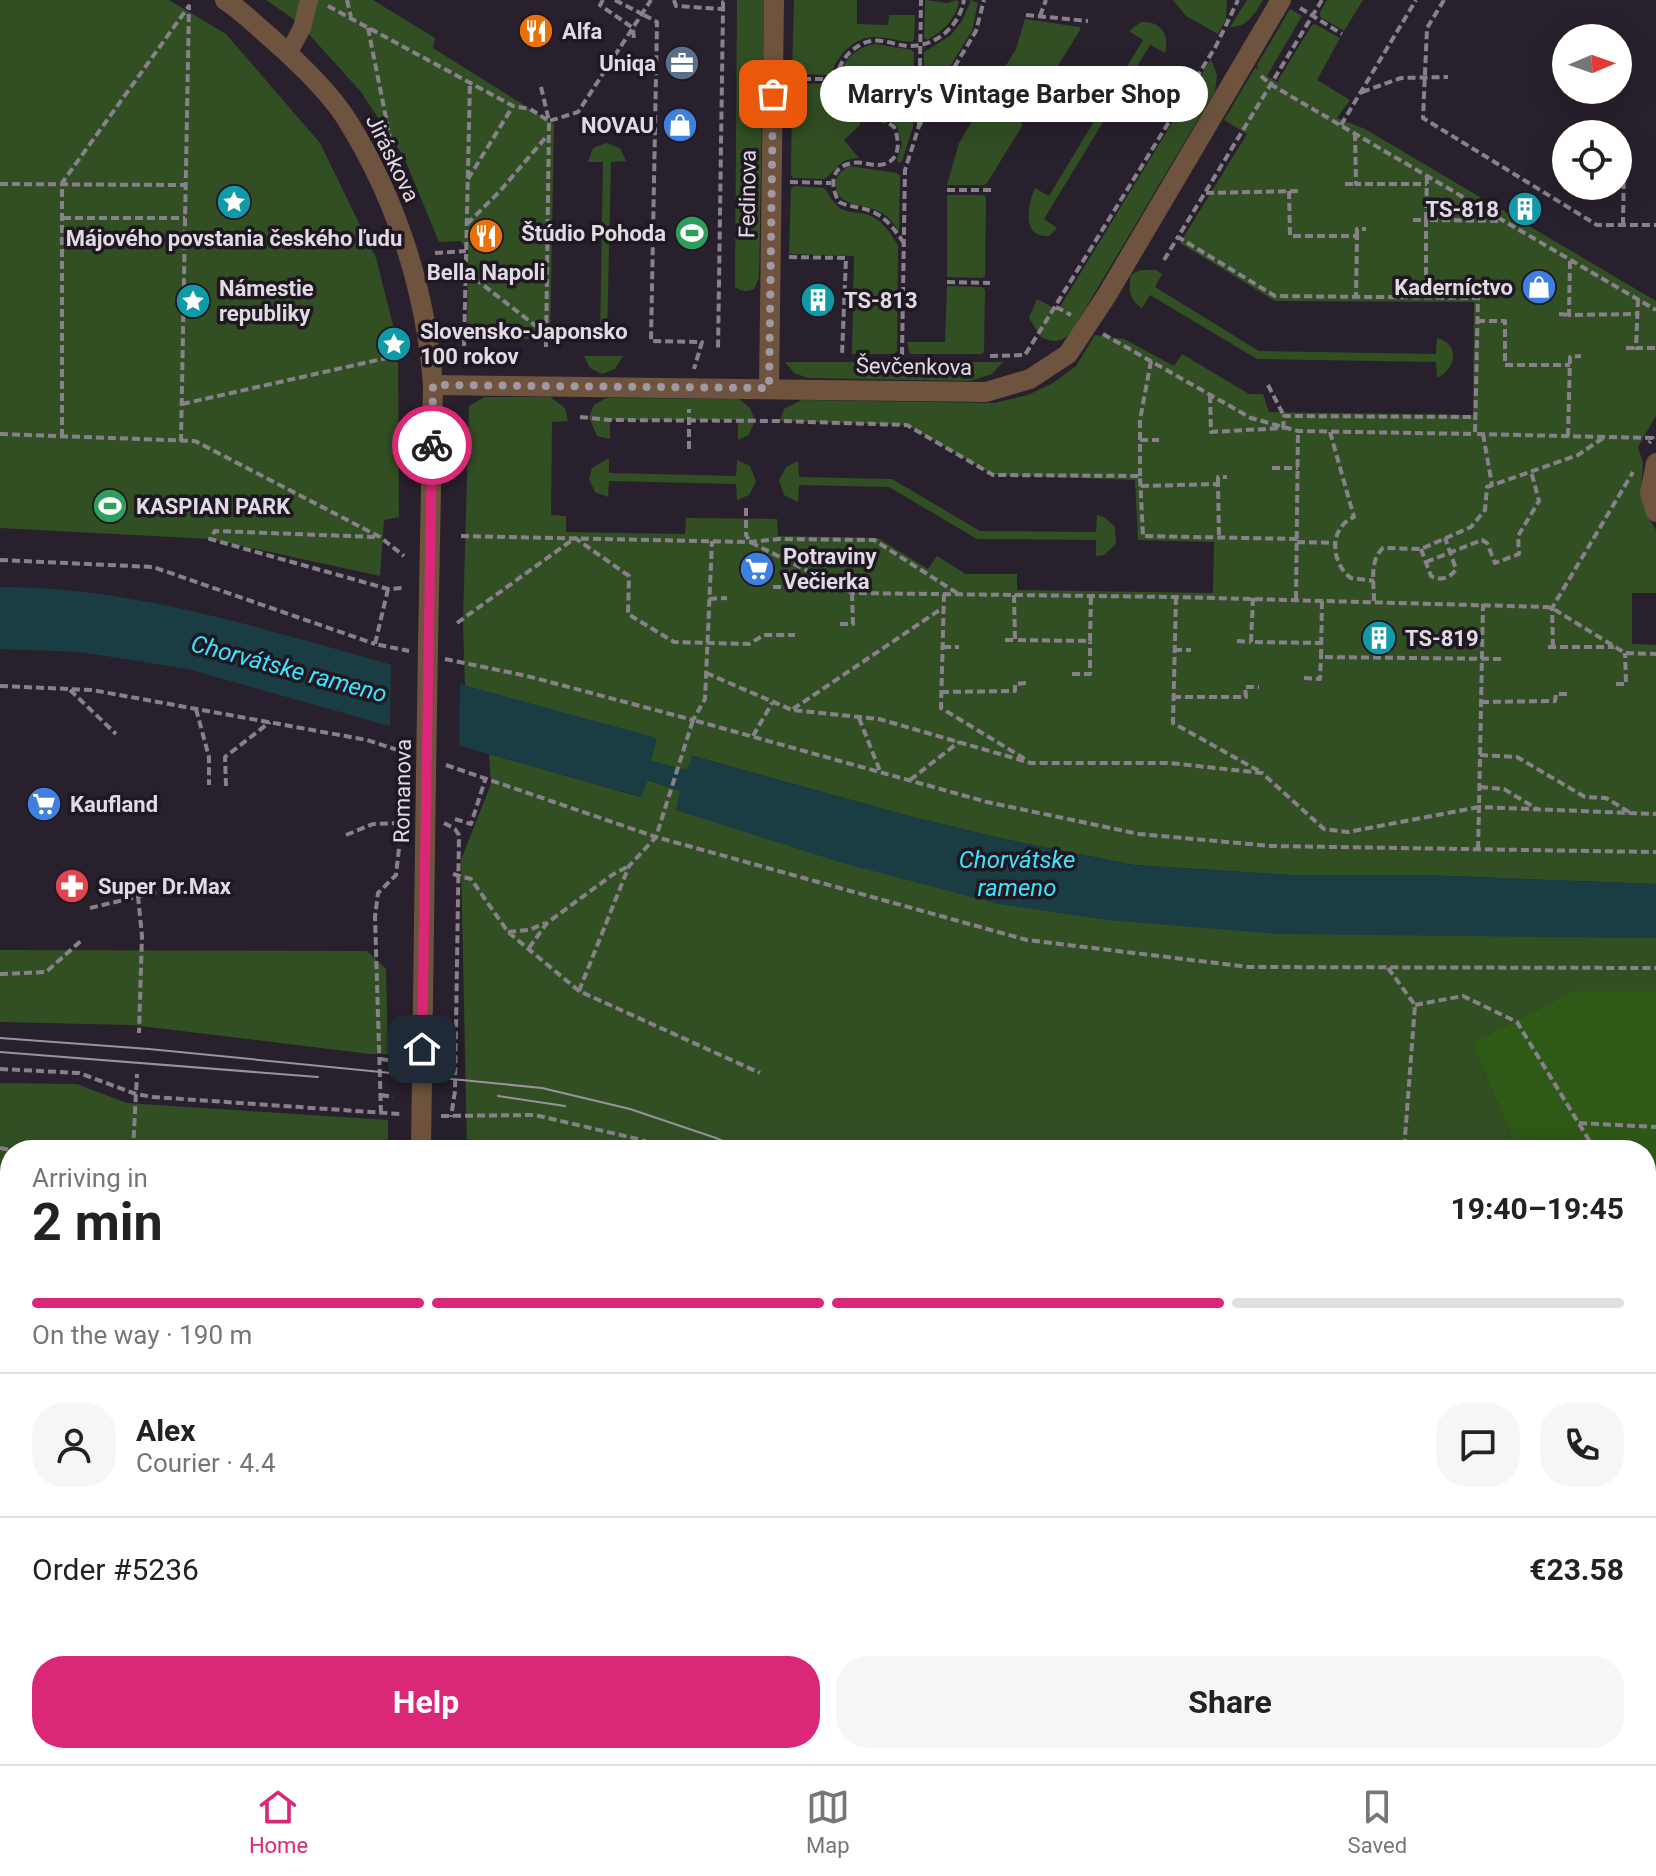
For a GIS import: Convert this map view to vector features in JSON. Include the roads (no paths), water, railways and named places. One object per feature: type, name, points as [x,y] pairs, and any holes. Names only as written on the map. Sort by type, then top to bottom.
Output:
[{"type":"street","name":"Jiráskova","points":[[225,0],[289,52],[346,118],[392,205],[421,300],[433,385]]},
{"type":"street","points":[[289,52],[302,28],[309,0]]},
{"type":"street","name":"Fedinova","points":[[769,388],[774,0]]},
{"type":"street","name":"Ševčenkova","points":[[433,385],[986,392],[1030,379],[1068,354],[1281,0]]},
{"type":"street","name":"Romanova","points":[[421,1140],[425,814],[433,769],[428,652],[433,385]]},
{"type":"street","points":[[1646,458],[1650,493],[1656,512]]},
{"type":"water","name":"Chorvátske rameno","points":[[0,587],[91,593],[225,619],[657,738],[651,761],[687,770],[692,756],[905,815],[1134,865],[1290,875],[1422,875],[1656,884],[1656,938],[1277,934],[1107,920],[998,904],[839,862],[676,810],[680,791],[648,780],[641,797],[188,669],[80,652],[0,649]]},
{"type":"tram line","points":[[0,1038],[149,1049],[542,1088],[630,1109],[720,1140]]},
{"type":"tram line","points":[[0,1052],[318,1077]]},
{"type":"tram line","points":[[498,1096],[565,1106]]},
{"type":"place","name":"Alfa","points":[[536,31]]},
{"type":"place","name":"Uniqa","points":[[682,63]]},
{"type":"place","name":"Marry's Vintage Barber Shop","points":[[773,94]]},
{"type":"place","name":"NOVAU","points":[[680,125]]},
{"type":"place","name":"Májového povstania českého ľudu","points":[[234,202]]},
{"type":"place","name":"TS-818","points":[[1525,209]]},
{"type":"place","name":"Štúdio Pohoda","points":[[692,233]]},
{"type":"place","name":"Bella Napoli","points":[[486,236]]},
{"type":"place","name":"Kaderníctvo","points":[[1539,287]]},
{"type":"place","name":"TS-813","points":[[818,300]]},
{"type":"place","name":"Námestie republiky","points":[[193,301]]},
{"type":"place","name":"Slovensko-Japonsko 100 rokov","points":[[394,344]]},
{"type":"place","name":"KASPIAN PARK","points":[[110,506]]},
{"type":"place","name":"Potraviny Večierka","points":[[757,569]]},
{"type":"place","name":"TS-819","points":[[1379,638]]},
{"type":"place","name":"Kaufland","points":[[44,804]]},
{"type":"place","name":"Super Dr.Max","points":[[72,886]]}]
